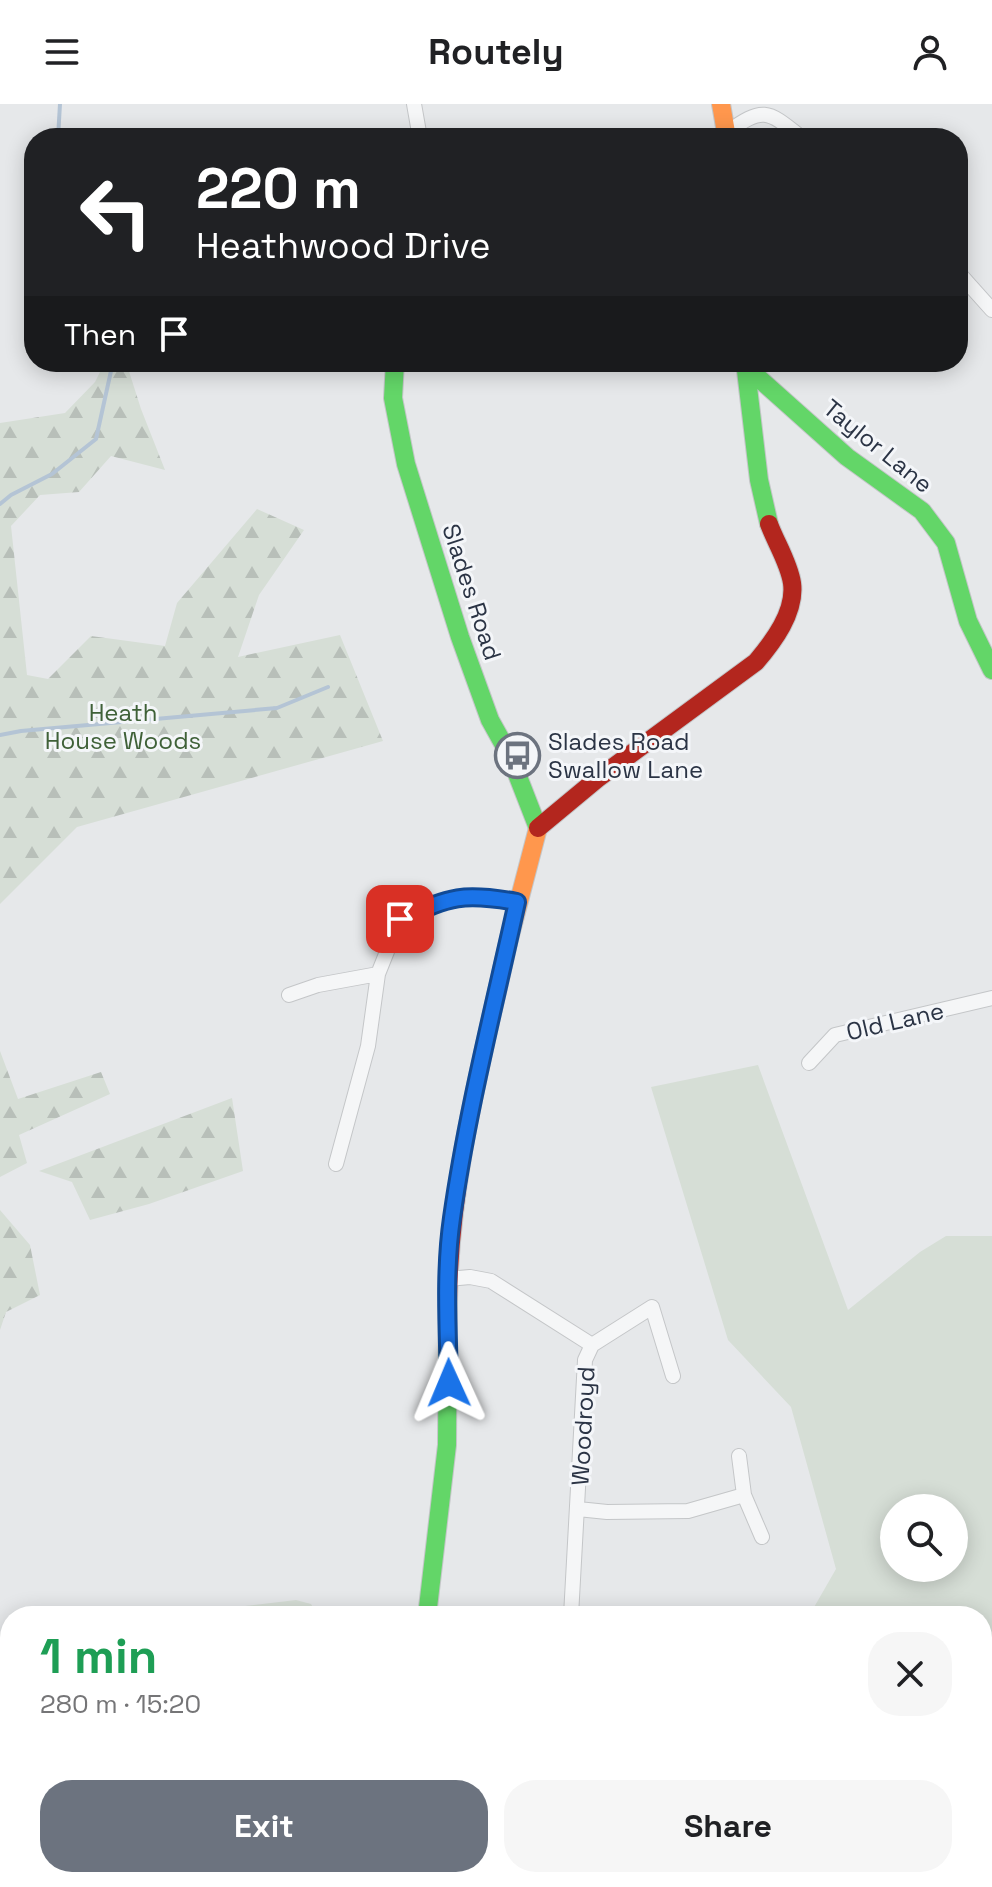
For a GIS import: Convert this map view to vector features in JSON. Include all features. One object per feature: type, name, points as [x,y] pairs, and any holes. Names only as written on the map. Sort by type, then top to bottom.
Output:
[{"type":"street","points":[[414,104],[418,128]]},
{"type":"street","points":[[721,104],[725,128]]},
{"type":"street","points":[[735,128],[746,119],[761,114],[776,117],[790,128]]},
{"type":"street","points":[[968,283],[992,310]]},
{"type":"street","name":"Slades Road","points":[[394,372],[393,398],[406,464],[460,637],[490,720],[510,756],[538,828]]},
{"type":"street","points":[[428,1606],[447,1445],[451,1220],[468,1123],[517,902],[538,828],[597,779],[756,662],[777,637],[792,598],[792,582],[770,526],[759,480],[746,372]]},
{"type":"street","name":"Taylor Lane","points":[[754,372],[847,457],[922,511],[946,543],[968,621],[992,670]]},
{"type":"street","points":[[336,1164],[368,1046],[378,974],[400,919],[445,899],[479,895],[517,902]]},
{"type":"street","points":[[289,995],[318,985],[378,974]]},
{"type":"street","name":"Old Lane","points":[[809,1063],[835,1035],[992,998]]},
{"type":"street","name":"Woodroyd","points":[[448,1279],[470,1277],[491,1281],[592,1345]]},
{"type":"street","name":"Woodroyd","points":[[572,1606],[585,1360],[592,1345],[652,1307],[673,1376]]},
{"type":"street","points":[[739,1456],[744,1495],[762,1537]]},
{"type":"street","name":"Woodroyd","points":[[578,1509],[607,1512],[688,1511],[744,1495]]},
{"type":"green space","name":"Heath House Woods","points":[[100,372],[129,372],[165,470],[111,456],[79,492],[40,495],[11,526],[27,675],[48,679],[91,636],[165,646],[177,603],[257,509],[304,530],[259,595],[238,657],[340,635],[383,741],[77,827],[0,904],[0,423],[65,413],[95,382]]},
{"type":"green space","points":[[0,1051],[18,1099],[101,1072],[110,1094],[19,1135],[27,1163],[0,1177]]},
{"type":"green space","points":[[758,1065],[848,1310],[920,1252],[946,1236],[992,1236],[992,1606],[815,1606],[836,1569],[791,1407],[728,1340],[651,1087]]},
{"type":"green space","points":[[232,1098],[243,1171],[149,1204],[90,1220],[72,1182],[39,1171]]},
{"type":"green space","points":[[0,1210],[30,1245],[40,1295],[6,1312],[0,1330]]},
{"type":"green space","points":[[296,1600],[312,1606],[245,1606]]},
{"type":"waterway","points":[[59,128],[60,104]]},
{"type":"waterway","points":[[0,504],[52,474],[96,439],[111,372]]},
{"type":"waterway","points":[[0,735],[277,708],[328,687]]},
{"type":"traffic: fast","points":[[394,372],[393,398],[406,464],[460,637],[490,720],[510,756],[538,828]]},
{"type":"traffic: fast","points":[[746,372],[759,480],[769,524]]},
{"type":"traffic: fast","points":[[752,372],[847,457],[922,511],[946,543],[968,621],[992,670]]},
{"type":"traffic: fast","points":[[428,1606],[447,1445],[448,1302]]},
{"type":"traffic: slow","points":[[721,104],[725,128]]},
{"type":"traffic: slow","points":[[508,943],[538,828]]},
{"type":"traffic: jam","points":[[538,828],[597,779],[756,662],[769,645],[787,615],[792,594],[788,568],[769,524]]},
{"type":"traffic: jam","points":[[448,1302],[454,1211],[461,1166],[508,943]]},
{"type":"place","name":"Slades Road Swallow Lane","points":[[517,755]]},
{"type":"route","points":[[400,919],[445,899],[479,895],[517,902],[468,1123],[451,1220],[449,1383]]}]
